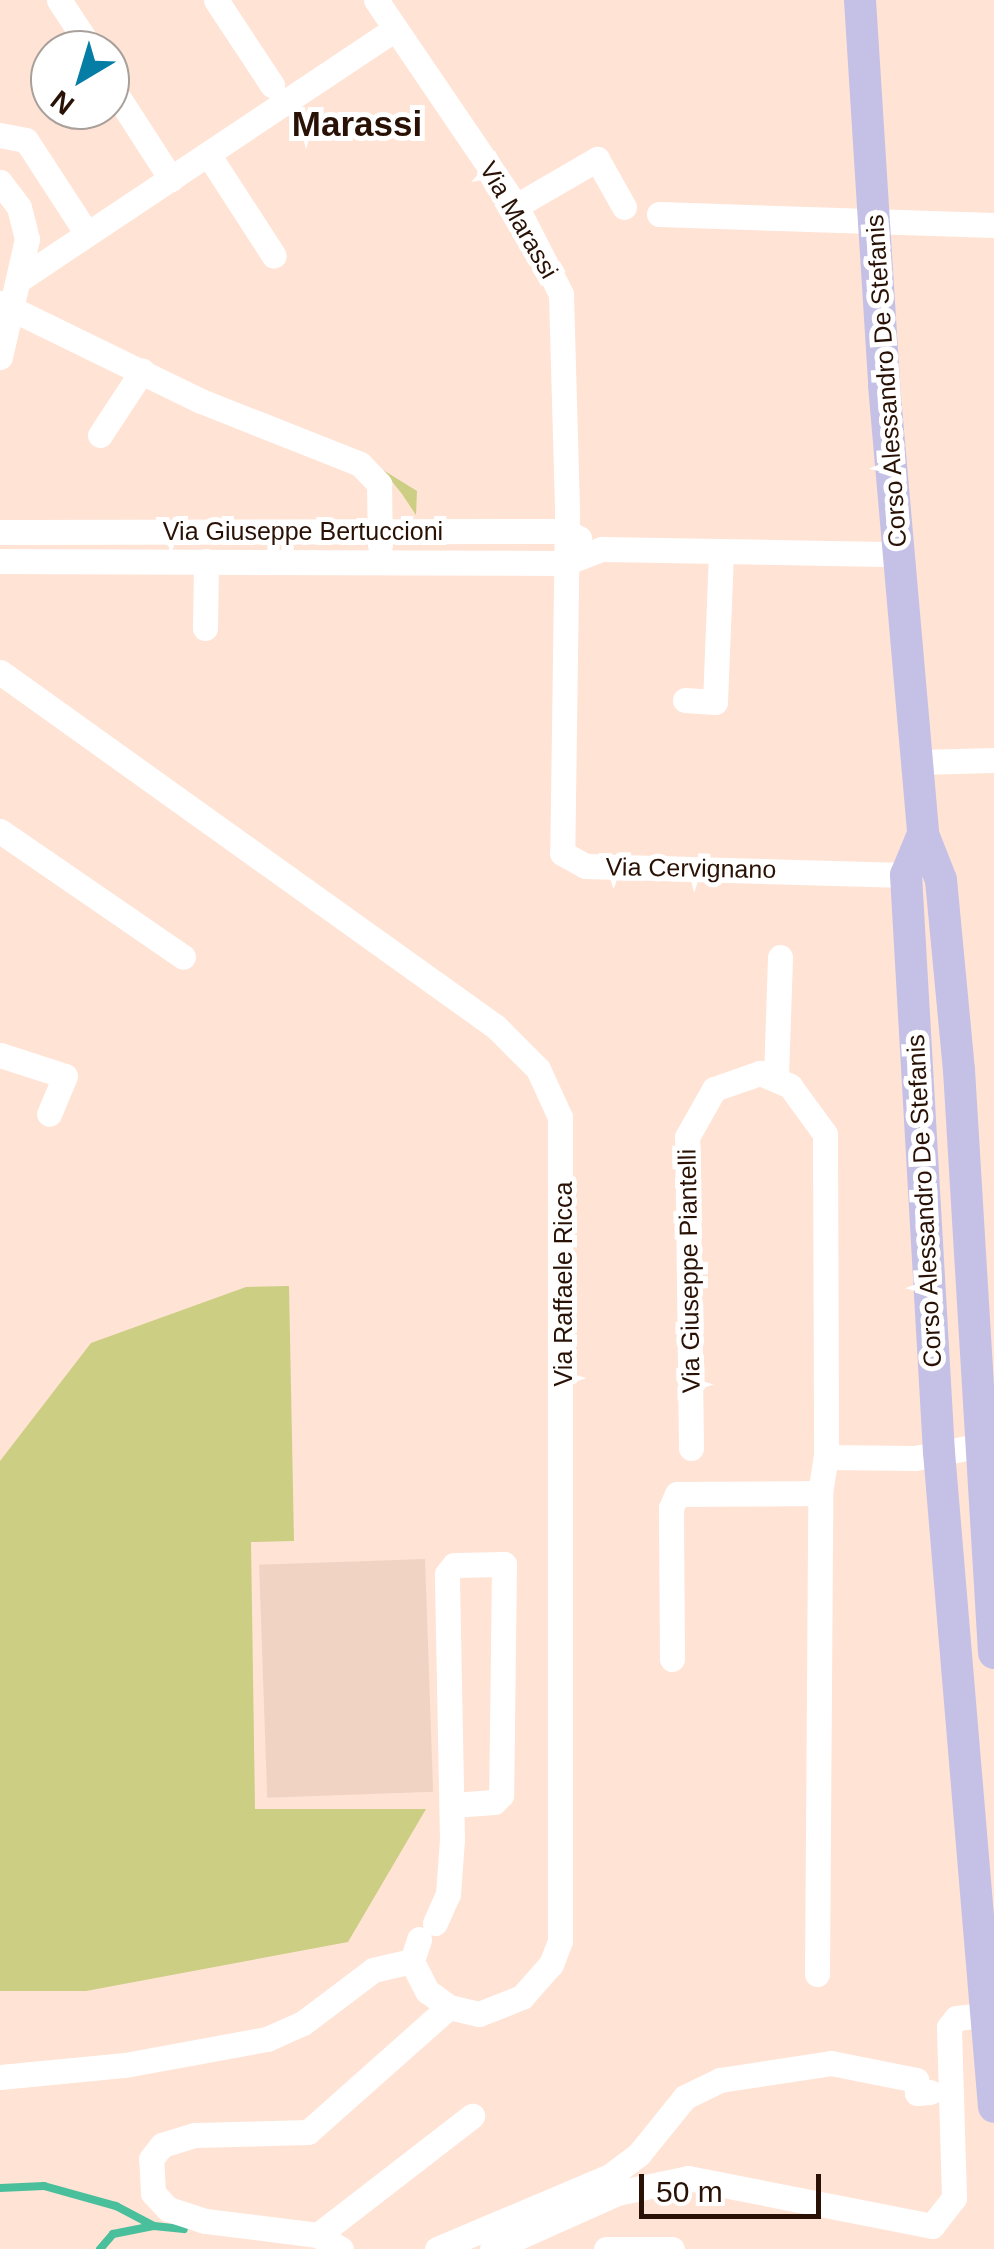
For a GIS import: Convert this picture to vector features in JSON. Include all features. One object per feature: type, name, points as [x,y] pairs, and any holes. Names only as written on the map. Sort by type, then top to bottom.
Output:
[{"type":"main road","name":"Corso Alessandro De Stefanis","points":[[860,0],[873,222],[923,834],[942,880],[959,1070],[977,1446],[994,1653]]},
{"type":"main road","name":"Corso Alessandro De Stefanis","points":[[923,834],[906,875],[939,1452],[991,2014],[994,2107]]},
{"type":"street","points":[[59,0],[79,30]]},
{"type":"street","points":[[216,0],[272,86]]},
{"type":"street","name":"Via Marassi","points":[[376,0],[516,206],[561,294],[565,531]]},
{"type":"street","points":[[20,279],[395,29]]},
{"type":"street","points":[[130,115],[171,179]]},
{"type":"street","points":[[0,135],[26,140],[88,234]]},
{"type":"street","points":[[208,154],[274,256]]},
{"type":"street","points":[[516,206],[597,159],[624,208]]},
{"type":"street","points":[[0,182],[19,206],[27,238],[0,357]]},
{"type":"street","points":[[659,214],[994,225]]},
{"type":"street","points":[[0,303],[142,371],[370,470],[381,494],[378,562]]},
{"type":"street","points":[[100,435],[142,371]]},
{"type":"street","name":"Via Giuseppe Bertuccioni","points":[[1,531],[565,531],[602,549]]},
{"type":"street","name":"Via Cervignano","points":[[565,531],[560,848],[566,858],[584,866],[906,875]]},
{"type":"street","name":"Via Giuseppe Bertuccioni","points":[[0,561],[564,563],[602,549],[899,554]]},
{"type":"street","points":[[686,700],[715,702],[721,551]]},
{"type":"street","name":"Via Giuseppe Bertuccioni","points":[[205,628],[206,561]]},
{"type":"street","name":"Via Raffaele Ricca","points":[[0,672],[496,1027],[538,1069],[560,1117],[560,1941],[551,1964],[507,2006],[479,2014],[448,2008]]},
{"type":"street","points":[[918,762],[994,760]]},
{"type":"street","points":[[0,830],[183,957]]},
{"type":"street","points":[[780,957],[776,1078],[812,1109],[828,1151],[826,1457],[820,1492],[817,1974]]},
{"type":"street","points":[[0,1056],[65,1076],[49,1114]]},
{"type":"street","name":"Via Giuseppe Piantelli","points":[[691,1448],[687,1136],[700,1104],[723,1082],[742,1074],[776,1078]]},
{"type":"street","points":[[974,1371],[994,1345]]},
{"type":"street","points":[[826,1457],[939,1452],[977,1446]]},
{"type":"street","points":[[672,1659],[671,1508],[677,1494],[820,1492]]},
{"type":"street","points":[[0,2077],[125,2065],[267,2039],[303,2023],[373,1970],[422,1941],[448,1894],[452,1804],[447,1574],[454,1566],[504,1564],[501,1796],[494,1802],[452,1804]]},
{"type":"street","points":[[341,2249],[318,2235],[205,2221],[168,2209],[150,2182],[151,2160],[162,2145],[195,2135],[308,2132],[448,2008],[427,1991],[422,1941]]},
{"type":"street","points":[[437,2249],[614,2184],[704,2179],[932,2226],[954,2198],[949,2027],[956,2018],[991,2014]]},
{"type":"street","points":[[492,2249],[614,2184],[685,2097],[740,2074],[830,2062],[916,2080],[918,2092],[930,2092]]},
{"type":"street","points":[[318,2235],[472,2116]]},
{"type":"street","points":[[606,2249],[672,2249]]},
{"type":"shaded area","points":[[425,1559],[433,1792],[267,1798],[259,1565]]},
{"type":"green space","points":[[383,470],[417,491],[416,515],[402,494]]},
{"type":"green space","points":[[289,1286],[294,1541],[251,1542],[255,1809],[426,1809],[348,1942],[86,1991],[0,1991],[0,1461],[91,1343],[246,1287]]},
{"type":"waterway","points":[[0,2188],[44,2186],[116,2206],[154,2226],[184,2229]]},
{"type":"waterway","points":[[100,2249],[113,2234],[153,2226]]},
{"type":"district","name":"Marassi","points":[[357,124]]}]
